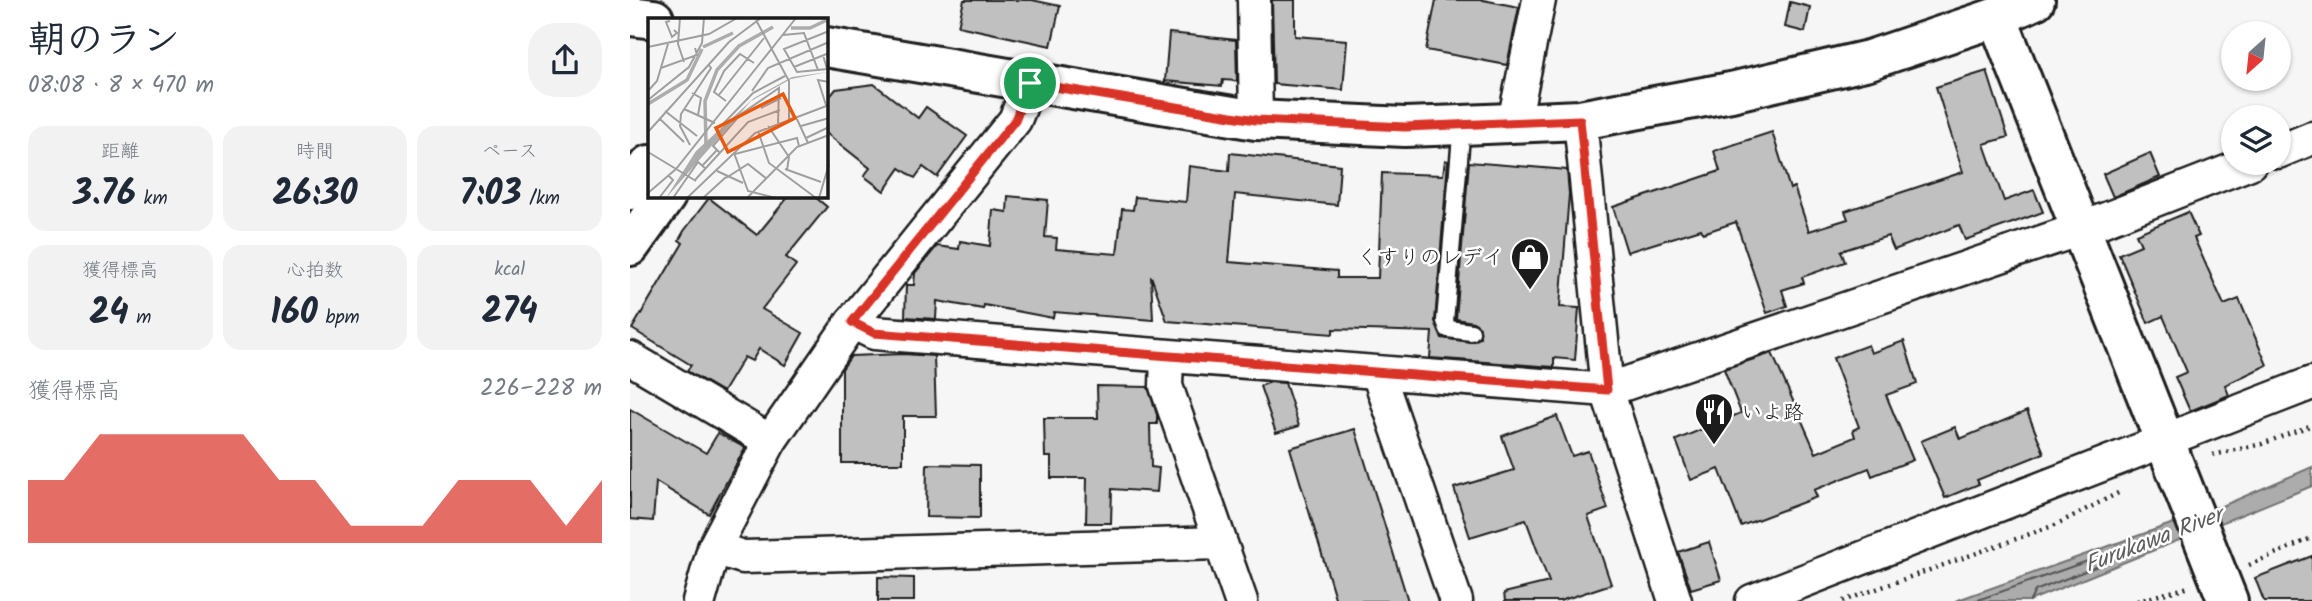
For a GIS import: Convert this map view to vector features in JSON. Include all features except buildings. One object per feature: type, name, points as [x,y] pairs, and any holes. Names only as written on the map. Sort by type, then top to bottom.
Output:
[{"type":"street","points":[[1254,0],[1256,120]]},
{"type":"street","points":[[1514,121],[1539,0]]},
{"type":"street","points":[[828,47],[1256,120],[1405,127],[1462,125],[1580,120],[1731,92],[1869,60],[1997,17],[2035,0]]},
{"type":"street","points":[[630,16],[648,18]]},
{"type":"street","points":[[1997,17],[2180,458],[2220,587]]},
{"type":"street","points":[[699,601],[714,548],[769,441],[852,322],[1015,120],[1030,83]]},
{"type":"street","points":[[1580,120],[1607,390],[1675,601]]},
{"type":"street","points":[[2291,147],[2312,138]]},
{"type":"street","points":[[630,190],[648,166]]},
{"type":"street","points":[[852,322],[874,333],[1607,390],[2083,228],[2221,174]]},
{"type":"street","points":[[630,246],[665,198]]},
{"type":"street","points":[[1167,356],[1166,386],[1241,601]]},
{"type":"street","points":[[630,358],[769,441]]},
{"type":"street","points":[[1378,373],[1456,601]]},
{"type":"street","points":[[1752,601],[2180,458],[2312,383]]},
{"type":"street","points":[[714,548],[743,557],[1220,543]]},
{"type":"lane","points":[[1462,125],[1445,321],[1448,329],[1471,332]]},
{"type":"path","points":[[2180,458],[2262,444],[2312,425]]},
{"type":"path","points":[[1843,601],[2055,525],[2129,487]]},
{"type":"path","points":[[2137,601],[2220,587],[2312,538]]},
{"type":"water","name":"Furukawa River","points":[[2312,467],[2312,486],[2029,601],[1955,601],[2227,504]]},
{"type":"place","name":"くすりのレデイ","points":[[1530,291]]},
{"type":"place","name":"いよ路","points":[[1714,446]]},
{"type":"route","points":[[1030,83],[1256,120],[1405,127],[1580,120],[1607,390],[874,333],[852,322],[1015,120],[1030,83]]}]
